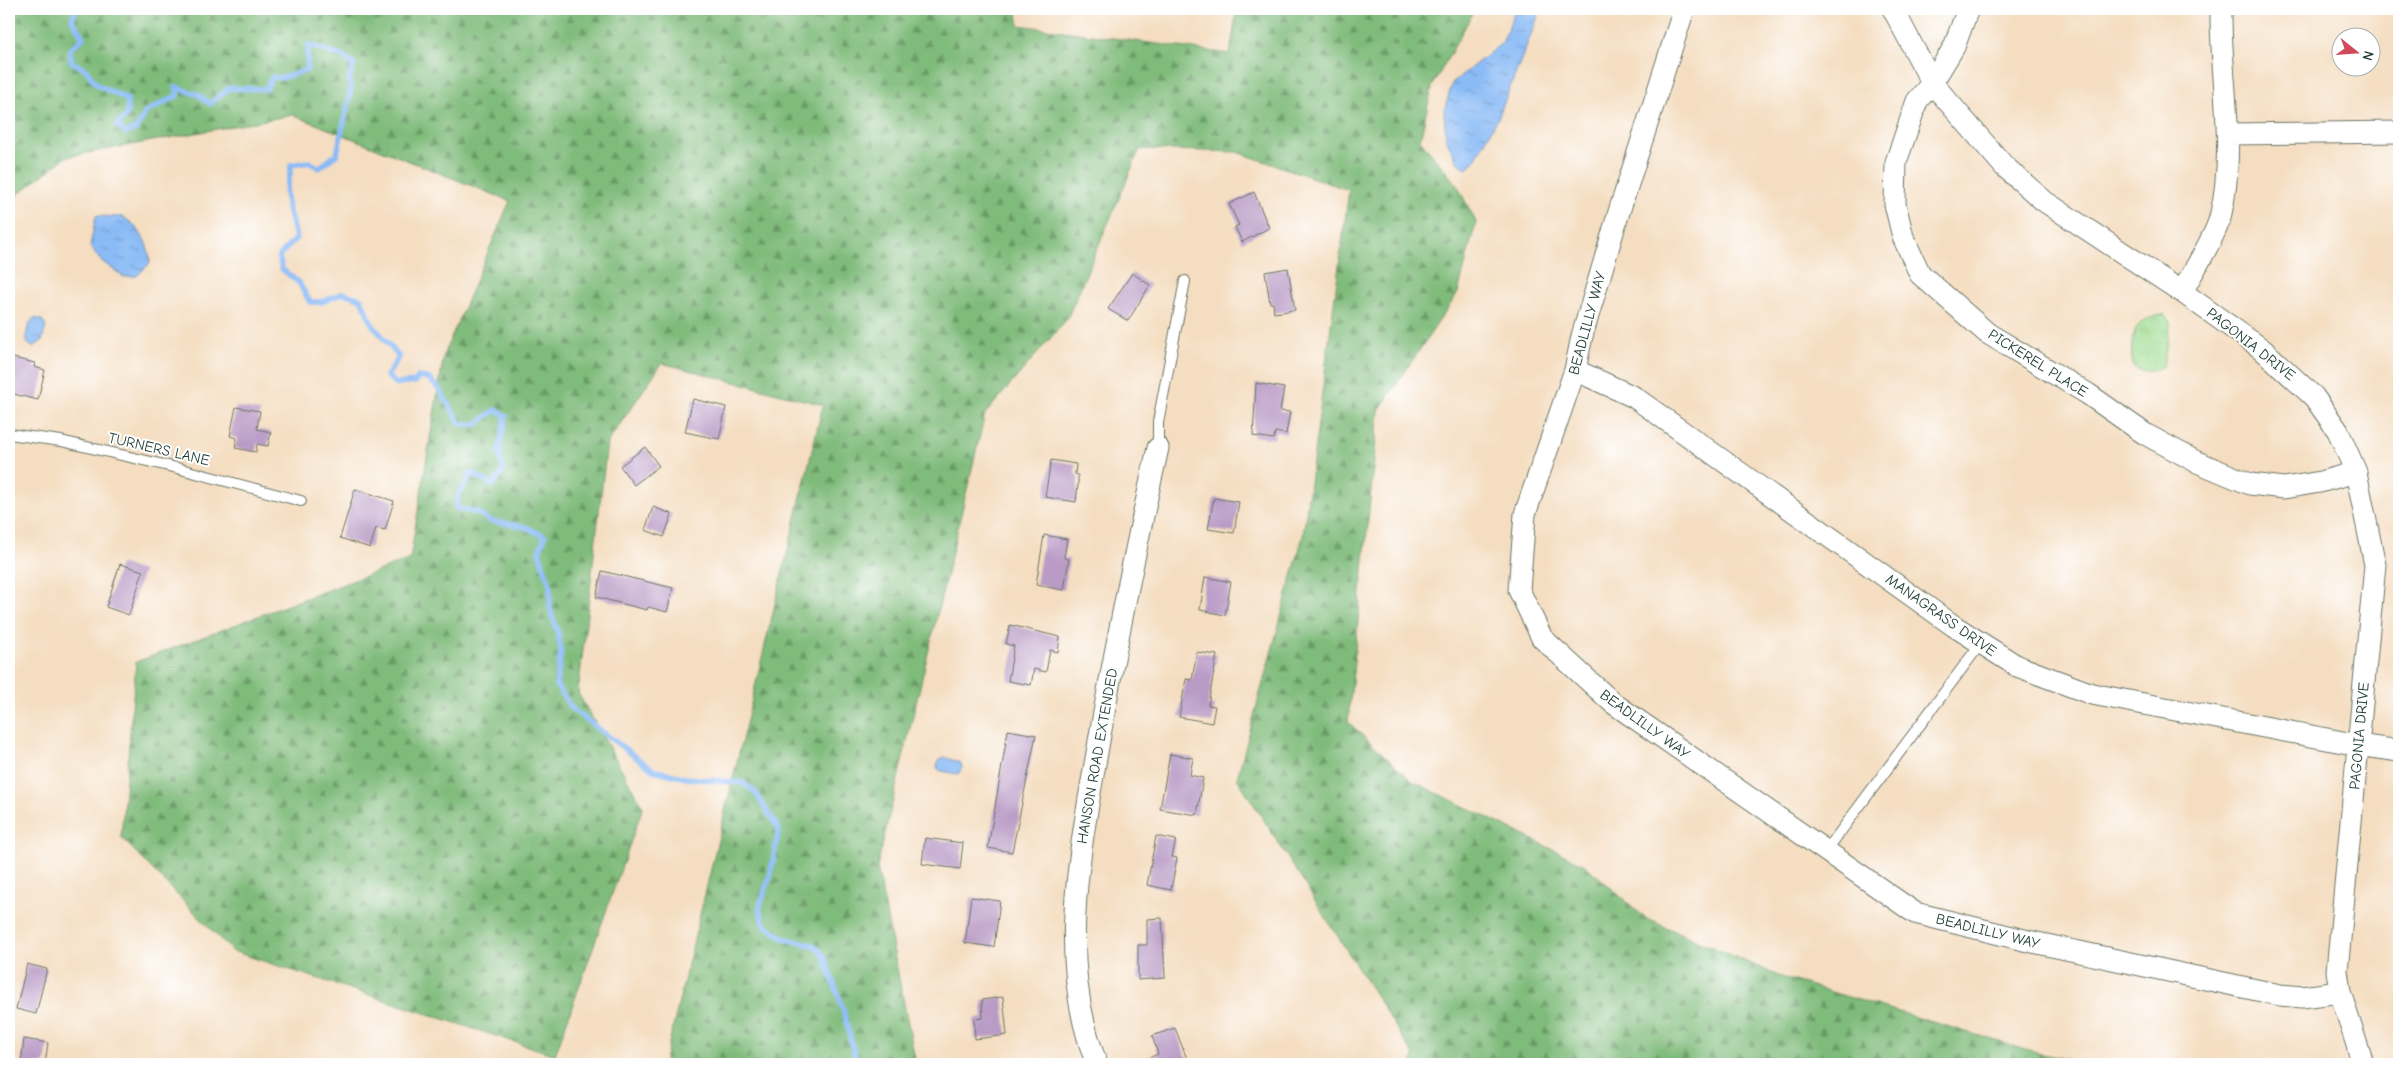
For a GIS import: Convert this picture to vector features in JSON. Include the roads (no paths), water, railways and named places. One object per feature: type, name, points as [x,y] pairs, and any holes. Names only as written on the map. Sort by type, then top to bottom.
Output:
[{"type":"street","name":"BEADLILLY WAY","points":[[1684,9],[1607,250],[1582,336],[1575,370],[1525,514],[1519,590],[1542,638],[1613,702],[1915,913],[2028,941],[2280,995],[2302,997],[2340,992]]},
{"type":"street","name":"PAGONIA DRIVE","points":[[1893,9],[1932,83],[2004,166],[2044,200],[2182,292],[2262,350],[2314,397],[2338,431],[2356,472],[2375,565],[2337,971],[2340,992],[2363,1064]]},
{"type":"street","name":"PICKEREL PLACE","points":[[1968,9],[1954,47],[1932,83],[1917,101],[1896,162],[1895,204],[1903,238],[1920,274],[1987,333],[2088,394],[2145,434],[2195,461],[2250,484],[2284,488],[2320,482],[2356,472]]},
{"type":"street","points":[[2182,292],[2220,219],[2226,181],[2229,134],[2221,9]]},
{"type":"street","points":[[2229,134],[2399,132]]},
{"type":"street","name":"MANAGRASS DRIVE","points":[[1575,370],[1634,398],[1981,643],[2017,666],[2092,694],[2358,745],[2399,751]]},
{"type":"street","name":"HANSON ROAD EXTENDED","points":[[1097,1064],[1086,1038],[1075,971],[1073,939],[1079,863],[1119,625],[1158,448]]},
{"type":"lane","points":[[1158,448],[1158,422],[1185,281]]},
{"type":"lane","name":"TURNERS LANE","points":[[9,434],[61,441],[301,500]]},
{"type":"lane","points":[[1826,851],[1981,643]]},
{"type":"water","points":[[1516,9],[1541,9],[1498,118],[1473,163],[1466,168],[1457,162],[1446,138],[1444,112],[1452,83],[1502,43]]},
{"type":"water","points":[[96,216],[123,217],[139,231],[146,243],[150,263],[137,276],[124,277],[100,260],[90,246]]},
{"type":"water","points":[[34,318],[42,320],[46,326],[42,341],[33,347],[28,344],[27,334],[28,327]]},
{"type":"water","points":[[944,757],[961,763],[962,768],[958,774],[941,771],[937,768],[938,761]]},
{"type":"waterway","points":[[76,9],[72,19],[83,38],[70,49],[71,61],[86,70],[97,85],[127,99],[127,115],[117,125],[126,133],[136,129],[146,112],[178,95],[176,87],[199,95],[210,104],[229,88],[266,89],[272,77],[282,78],[307,70],[308,45],[342,56],[354,65],[349,78],[351,89],[337,154],[319,168],[309,162],[291,165],[286,198],[296,238],[279,256],[282,269],[299,283],[310,302],[322,302],[343,293],[361,299],[372,324],[399,357],[387,376],[396,384],[415,382],[418,377],[428,378],[438,388],[461,424],[478,424],[497,410],[506,416],[499,449],[503,471],[493,485],[471,473],[458,496],[456,508],[478,513],[490,521],[525,527],[545,536],[539,552],[550,585],[550,609],[558,634],[561,652],[556,685],[572,709],[653,770],[686,778],[743,783],[754,791],[779,829],[770,876],[759,908],[764,924],[783,938],[815,946],[824,956],[842,1006],[857,1064]]}]
